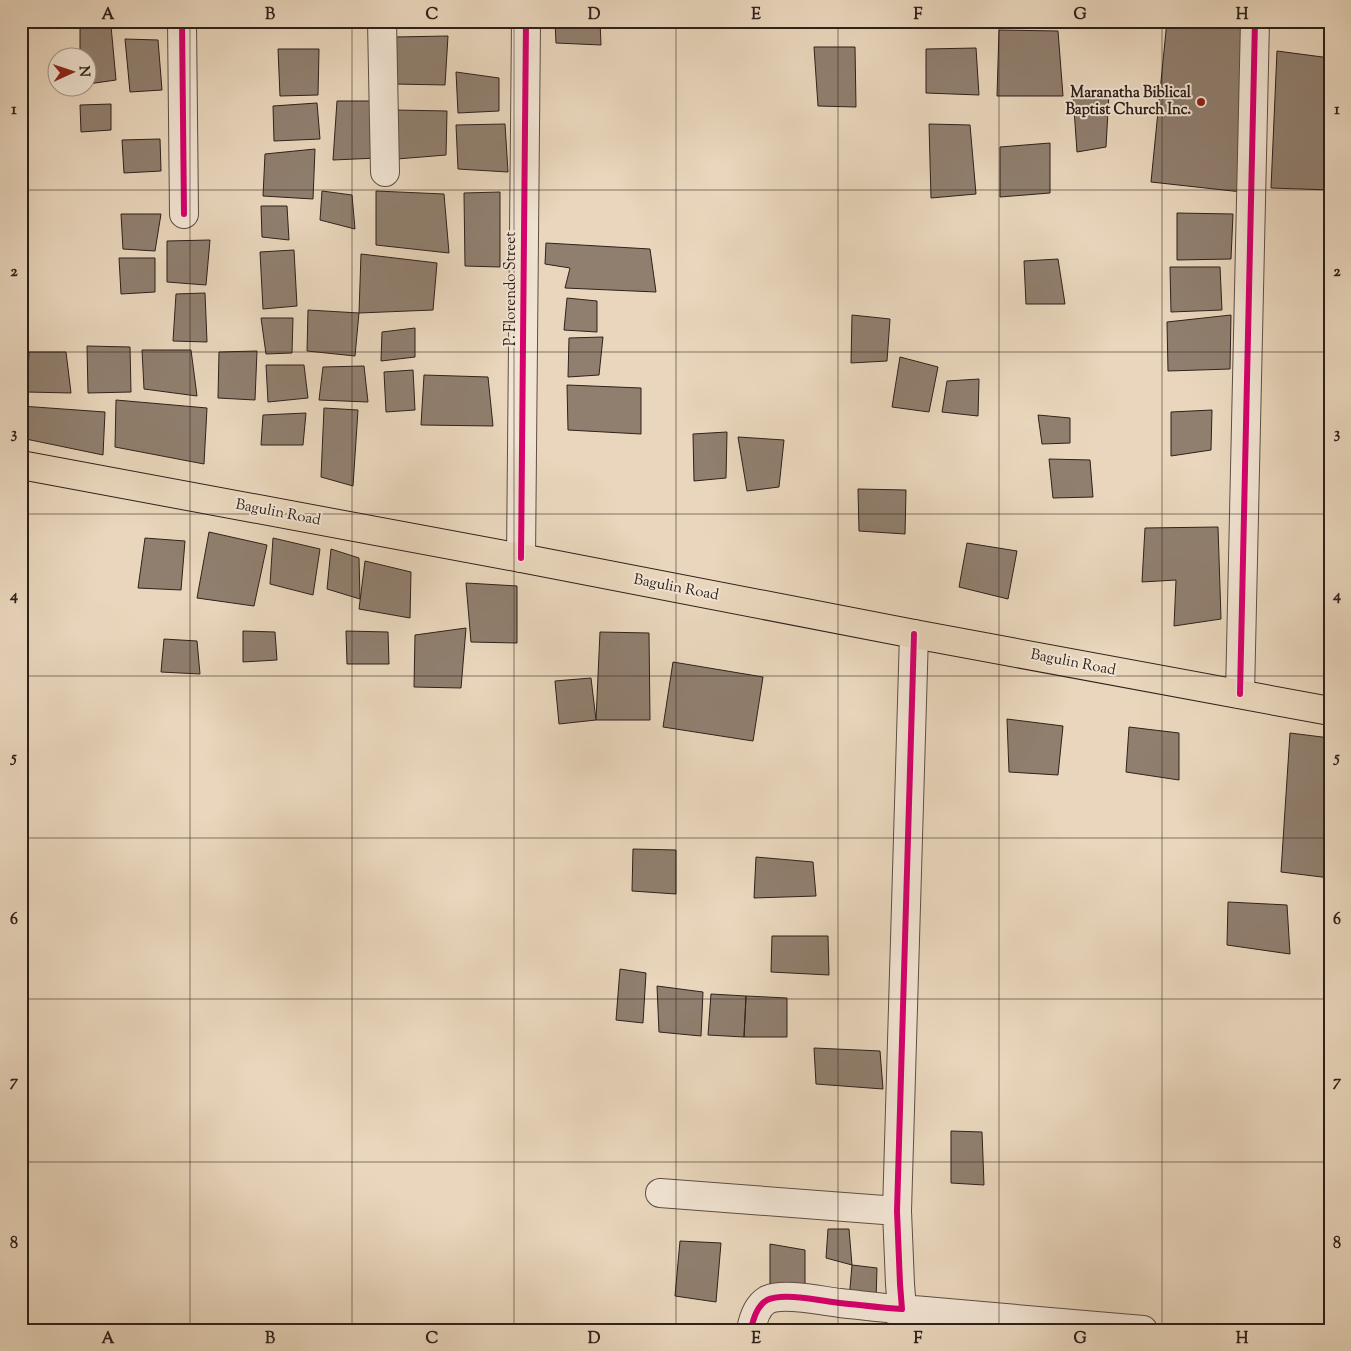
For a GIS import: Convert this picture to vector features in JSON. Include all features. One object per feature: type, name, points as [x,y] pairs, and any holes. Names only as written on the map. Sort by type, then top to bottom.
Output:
[{"type":"main road","name":"Bagulin Road","points":[[21,465],[1330,711]]},
{"type":"street","points":[[182,21],[184,214]]},
{"type":"street","points":[[382,21],[385,172]]},
{"type":"street","name":"P. Florendo Street","points":[[521,558],[526,21]]},
{"type":"street","points":[[1240,694],[1254,21]]},
{"type":"street","points":[[901,1320],[897,1211],[914,634]]},
{"type":"street","points":[[660,1193],[897,1211]]},
{"type":"street","points":[[751,1330],[753,1318],[765,1302],[774,1298],[795,1297],[901,1320],[1143,1330]]},
{"type":"building","points":[[123,21],[159,21],[160,24],[123,26]]},
{"type":"building","points":[[402,21],[453,21],[453,24],[402,25]]},
{"type":"building","points":[[555,21],[600,21],[601,45],[556,43]]},
{"type":"building","name":"Maranatha Biblical Baptist Church Inc.","points":[[1167,21],[1243,21],[1242,192],[1151,182]]},
{"type":"building","points":[[111,26],[116,80],[98,83],[98,48],[80,48],[80,27]]},
{"type":"building","points":[[999,30],[1058,31],[1063,96],[997,96]]},
{"type":"building","points":[[448,36],[445,85],[395,84],[394,37]]},
{"type":"building","points":[[125,39],[158,40],[162,90],[130,92]]},
{"type":"building","points":[[814,47],[855,47],[856,107],[818,106]]},
{"type":"building","points":[[976,48],[979,95],[926,93],[926,49]]},
{"type":"building","points":[[278,49],[319,49],[318,95],[280,96]]},
{"type":"building","points":[[1277,51],[1330,58],[1330,190],[1271,188]]},
{"type":"building","points":[[456,72],[499,78],[499,111],[458,113]]},
{"type":"building","points":[[1109,93],[1106,147],[1077,152],[1073,94]]},
{"type":"building","points":[[337,101],[376,101],[378,158],[333,160]]},
{"type":"building","points":[[317,103],[320,139],[274,141],[273,106]]},
{"type":"building","points":[[111,104],[111,130],[81,132],[80,105]]},
{"type":"building","points":[[395,110],[447,111],[446,155],[397,159]]},
{"type":"building","points":[[505,124],[508,172],[458,169],[456,125]]},
{"type":"building","points":[[929,124],[970,125],[976,194],[931,198]]},
{"type":"building","points":[[160,139],[161,171],[124,173],[122,140]]},
{"type":"building","points":[[1050,143],[1050,193],[1000,197],[1000,147]]},
{"type":"building","points":[[315,149],[313,199],[263,196],[265,154]]},
{"type":"building","points":[[322,191],[352,195],[355,229],[320,220]]},
{"type":"building","points":[[376,191],[444,194],[449,253],[376,245]]},
{"type":"building","points":[[500,192],[500,267],[465,266],[464,193]]},
{"type":"building","points":[[261,206],[287,206],[289,240],[262,237]]},
{"type":"building","points":[[1177,213],[1233,214],[1231,259],[1177,260]]},
{"type":"building","points":[[121,214],[161,214],[155,251],[123,249]]},
{"type":"building","points":[[210,240],[206,285],[167,282],[167,241]]},
{"type":"building","points":[[546,243],[650,249],[656,292],[565,288],[570,268],[545,264]]},
{"type":"building","points":[[294,250],[297,306],[263,309],[260,252]]},
{"type":"building","points":[[361,254],[437,263],[433,310],[359,313]]},
{"type":"building","points":[[119,258],[155,258],[155,292],[121,294]]},
{"type":"building","points":[[1058,259],[1065,304],[1026,304],[1024,261]]},
{"type":"building","points":[[1170,267],[1220,267],[1222,310],[1171,312]]},
{"type":"building","points":[[205,293],[207,342],[173,341],[176,294]]},
{"type":"building","points":[[567,298],[597,301],[597,332],[564,330]]},
{"type":"building","points":[[308,310],[359,313],[355,356],[307,351]]},
{"type":"building","points":[[852,315],[890,319],[887,361],[851,363]]},
{"type":"building","points":[[1231,315],[1230,369],[1168,371],[1167,322]]},
{"type":"building","points":[[261,318],[293,318],[292,353],[266,354]]},
{"type":"building","points":[[415,328],[415,357],[381,361],[382,332]]},
{"type":"building","points":[[603,337],[599,375],[568,377],[569,338]]},
{"type":"building","points":[[87,346],[130,347],[131,392],[88,393]]},
{"type":"building","points":[[142,350],[191,350],[197,396],[144,389]]},
{"type":"building","points":[[257,351],[255,400],[218,398],[219,352]]},
{"type":"building","points":[[29,352],[66,352],[71,393],[27,392]]},
{"type":"building","points":[[900,357],[938,367],[929,412],[892,407]]},
{"type":"building","points":[[266,365],[304,365],[308,398],[268,402]]},
{"type":"building","points":[[364,366],[368,402],[319,400],[323,367]]},
{"type":"building","points":[[413,370],[415,410],[386,412],[384,372]]},
{"type":"building","points":[[424,375],[488,377],[493,426],[421,425]]},
{"type":"building","points":[[979,379],[978,416],[942,412],[947,381]]},
{"type":"building","points":[[567,385],[641,388],[641,434],[568,430]]},
{"type":"building","points":[[116,400],[207,408],[204,464],[115,447]]},
{"type":"building","points":[[21,406],[105,412],[103,455],[21,438]]},
{"type":"building","points":[[324,408],[358,410],[353,486],[321,477]]},
{"type":"building","points":[[1212,410],[1211,450],[1171,456],[1171,412]]},
{"type":"building","points":[[306,413],[303,445],[261,445],[263,415]]},
{"type":"building","points":[[1038,415],[1070,418],[1070,443],[1042,444]]},
{"type":"building","points":[[727,432],[726,478],[694,481],[693,434]]},
{"type":"building","points":[[738,437],[784,440],[779,487],[747,491]]},
{"type":"building","points":[[1049,459],[1090,460],[1093,497],[1053,498]]},
{"type":"building","points":[[858,489],[906,490],[905,534],[859,531]]},
{"type":"building","points":[[1218,527],[1221,619],[1174,626],[1176,580],[1142,582],[1145,528]]},
{"type":"building","points":[[209,532],[267,545],[254,606],[197,598]]},
{"type":"building","points":[[145,538],[185,541],[181,590],[138,588]]},
{"type":"building","points":[[273,538],[320,549],[313,595],[270,584]]},
{"type":"building","points":[[967,543],[1017,551],[1008,599],[959,587]]},
{"type":"building","points":[[331,549],[359,558],[360,599],[327,589]]},
{"type":"building","points":[[365,561],[411,572],[410,618],[359,609]]},
{"type":"building","points":[[466,583],[517,586],[517,643],[471,642]]},
{"type":"building","points":[[466,628],[461,688],[414,687],[415,635]]},
{"type":"building","points":[[243,631],[275,632],[277,660],[243,662]]},
{"type":"building","points":[[346,631],[388,632],[389,664],[347,664]]},
{"type":"building","points":[[600,632],[649,633],[650,720],[596,720]]},
{"type":"building","points":[[164,639],[197,641],[200,674],[161,672]]},
{"type":"building","points":[[673,662],[763,677],[753,741],[663,727]]},
{"type":"building","points":[[591,678],[596,720],[559,724],[555,681]]},
{"type":"building","points":[[1007,719],[1063,726],[1058,775],[1009,772]]},
{"type":"building","points":[[1129,727],[1179,733],[1179,780],[1126,772]]},
{"type":"building","points":[[1290,733],[1330,738],[1330,878],[1281,872]]},
{"type":"building","points":[[633,849],[676,850],[676,894],[632,891]]},
{"type":"building","points":[[756,857],[813,862],[816,896],[754,898]]},
{"type":"building","points":[[1330,892],[1330,1038],[1326,1039]]},
{"type":"building","points":[[1228,902],[1287,905],[1290,954],[1227,945]]},
{"type":"building","points":[[772,936],[828,936],[829,975],[771,972]]},
{"type":"building","points":[[620,969],[646,973],[643,1023],[616,1020]]},
{"type":"building","points":[[657,986],[703,992],[701,1036],[659,1032]]},
{"type":"building","points":[[711,994],[746,996],[744,1037],[708,1035]]},
{"type":"building","points":[[746,996],[787,998],[787,1037],[744,1037]]},
{"type":"building","points":[[814,1048],[880,1051],[883,1089],[816,1084]]},
{"type":"building","points":[[951,1131],[982,1132],[984,1185],[951,1183]]},
{"type":"building","points":[[828,1229],[849,1229],[852,1265],[826,1258]]},
{"type":"building","points":[[680,1241],[721,1243],[716,1302],[675,1296]]},
{"type":"building","points":[[770,1244],[805,1250],[805,1287],[770,1284]]},
{"type":"building","points":[[852,1265],[877,1268],[876,1301],[849,1300]]},
{"type":"cycle path","points":[[182,21],[184,214]]},
{"type":"cycle path","points":[[521,558],[526,21]]},
{"type":"cycle path","points":[[1240,694],[1255,21]]},
{"type":"cycle path","points":[[751,1330],[758,1309],[767,1300],[774,1298],[803,1298],[902,1309],[897,1211],[914,634]]},
{"type":"place","name":"Maranatha Biblical Baptist Church Inc.","points":[[1201,102]]}]
